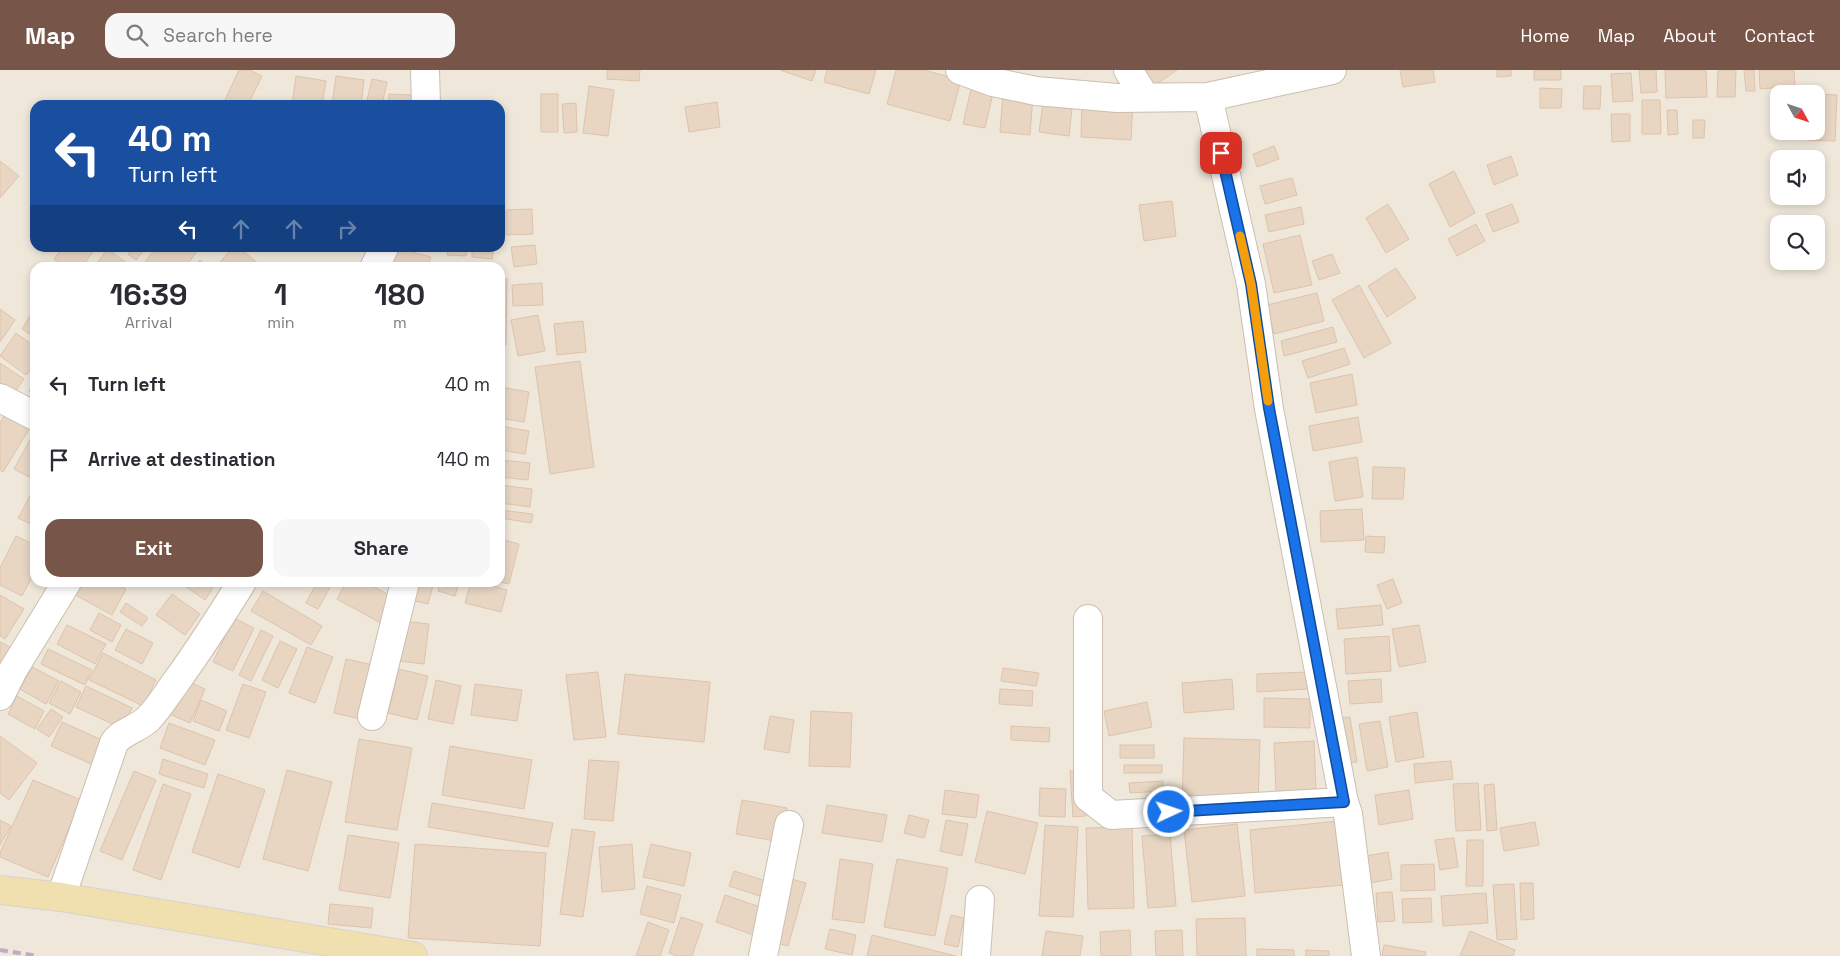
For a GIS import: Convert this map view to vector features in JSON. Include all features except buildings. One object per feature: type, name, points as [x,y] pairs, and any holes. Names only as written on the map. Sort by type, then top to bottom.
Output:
[{"type":"main road","points":[[0,890],[61,897],[413,956]]},
{"type":"street","points":[[425,70],[426,100]]},
{"type":"street","points":[[960,70],[993,82],[1036,91],[1080,96],[1145,98],[1208,97],[1298,74],[1332,70]]},
{"type":"street","points":[[1128,70],[1145,98]]},
{"type":"street","points":[[1208,97],[1251,284],[1269,408],[1344,802],[1348,814],[1366,956]]},
{"type":"street","points":[[0,398],[30,413]]},
{"type":"street","points":[[0,696],[13,670],[64,587]]},
{"type":"street","points":[[61,897],[114,743],[118,738],[139,727],[153,712],[188,666],[239,587]]},
{"type":"street","points":[[372,716],[404,587]]},
{"type":"street","points":[[1088,619],[1088,797],[1110,815],[1344,802]]},
{"type":"street","points":[[763,956],[789,825]]},
{"type":"street","points":[[976,956],[980,900]]},
{"type":"shaded area","points":[[0,70],[1840,70],[1840,956],[0,956]]},
{"type":"railway","points":[[0,950],[38,956]]},
{"type":"slow traffic","points":[[1240,236],[1251,284],[1268,401]]},
{"type":"route","points":[[1169,812],[1344,802],[1269,408],[1251,284],[1221,153]]}]
